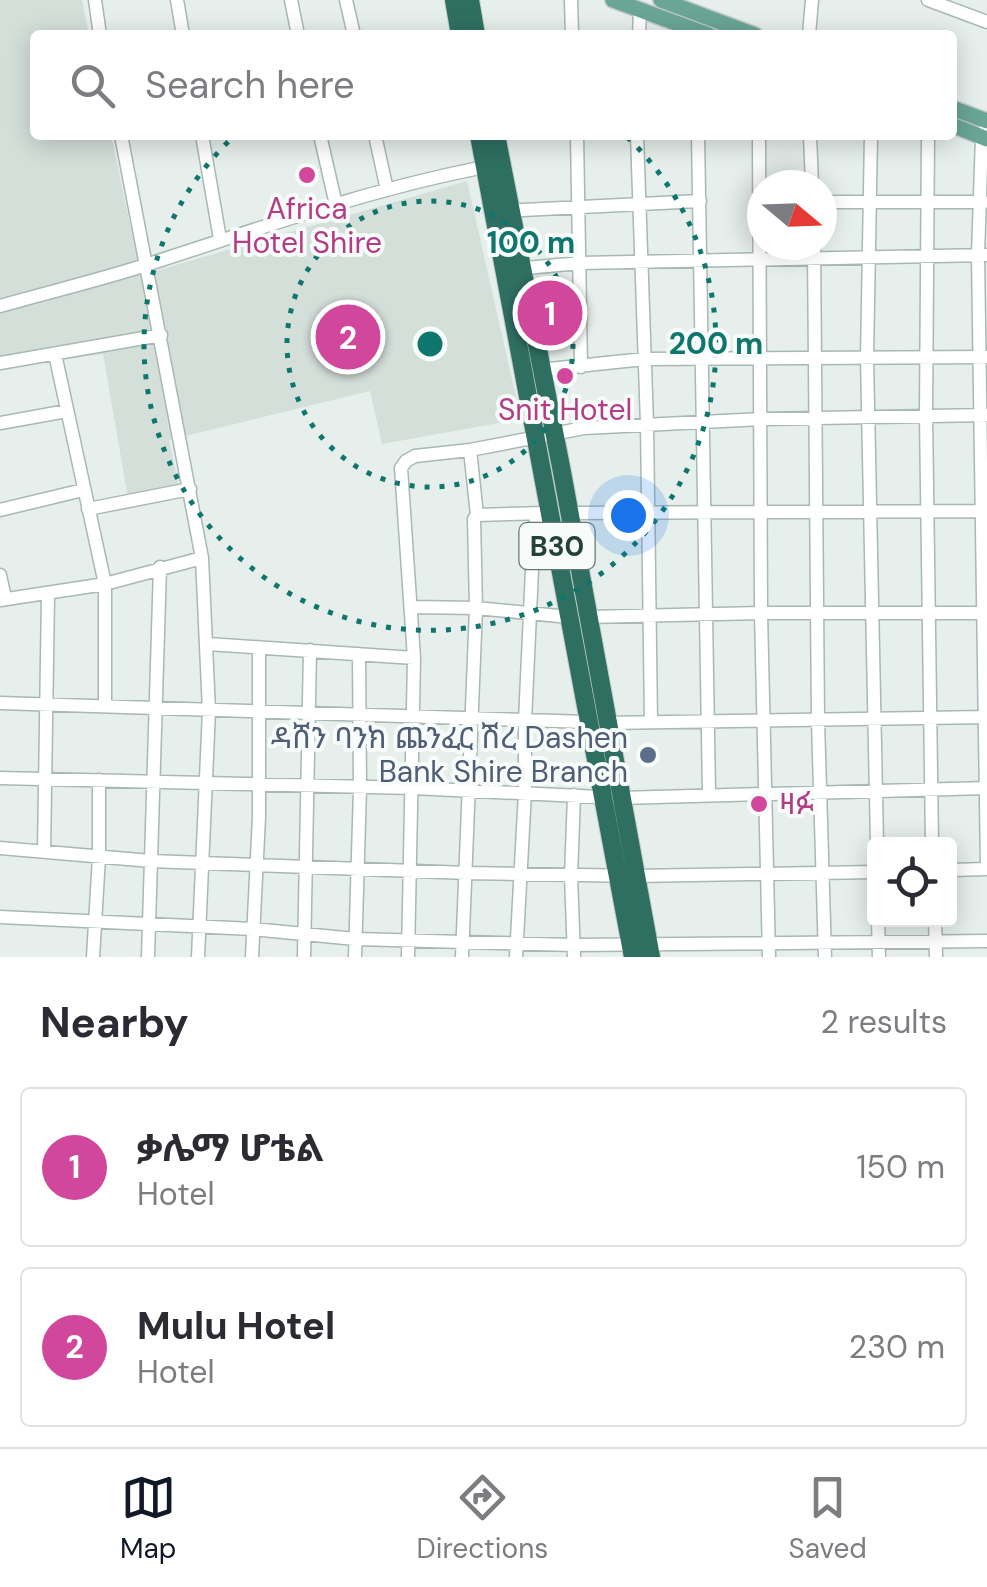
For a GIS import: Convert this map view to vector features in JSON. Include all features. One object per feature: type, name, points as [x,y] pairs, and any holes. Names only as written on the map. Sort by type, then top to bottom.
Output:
[{"type":"highway","points":[[454,0],[459,30]]},
{"type":"highway","points":[[470,0],[475,30]]},
{"type":"highway","name":"B30","points":[[481,140],[494,166]]},
{"type":"highway","name":"B30","points":[[496,140],[494,166],[546,434],[552,513],[578,617],[641,951]]},
{"type":"main road","points":[[613,0],[690,30]]},
{"type":"main road","points":[[661,0],[741,30]]},
{"type":"main road","points":[[957,111],[986,130]]},
{"type":"main road","points":[[957,126],[986,130]]},
{"type":"street","points":[[94,0],[99,30]]},
{"type":"street","points":[[177,0],[182,30]]},
{"type":"street","points":[[291,0],[297,30]]},
{"type":"street","points":[[346,0],[353,30]]},
{"type":"street","points":[[571,0],[572,30]]},
{"type":"street","points":[[810,30],[812,0]]},
{"type":"street","points":[[928,0],[987,22]]},
{"type":"street","points":[[639,30],[640,10]]},
{"type":"street","points":[[693,12],[697,30]]},
{"type":"street","points":[[957,870],[987,869],[983,255],[986,130]]},
{"type":"street","points":[[121,140],[202,558],[209,711],[198,957]]},
{"type":"street","points":[[203,140],[220,239]]},
{"type":"street","points":[[321,140],[336,205]]},
{"type":"street","points":[[376,140],[387,190]]},
{"type":"street","points":[[577,140],[581,367]]},
{"type":"street","points":[[638,140],[651,721]]},
{"type":"street","points":[[698,140],[709,794]]},
{"type":"street","points":[[759,140],[760,170]]},
{"type":"street","points":[[810,140],[811,170]]},
{"type":"street","points":[[871,140],[867,358],[877,837]]},
{"type":"street","points":[[928,140],[926,415],[932,837]]},
{"type":"street","points":[[0,306],[387,190],[494,166]]},
{"type":"street","points":[[502,211],[700,201]]},
{"type":"street","points":[[837,202],[983,202]]},
{"type":"street","points":[[837,255],[869,258],[983,255]]},
{"type":"street","points":[[512,269],[580,263],[771,260]]},
{"type":"street","points":[[814,260],[818,722],[825,951]]},
{"type":"street","points":[[760,262],[761,613],[769,951]]},
{"type":"street","points":[[0,362],[161,335]]},
{"type":"street","points":[[54,354],[105,584],[105,706]]},
{"type":"street","points":[[538,383],[581,367],[644,359],[985,357]]},
{"type":"street","points":[[0,423],[67,411]]},
{"type":"street","points":[[408,957],[414,658],[402,468],[406,461],[415,456],[470,450],[546,434],[647,424],[984,415]]},
{"type":"street","points":[[462,957],[476,608],[477,515],[470,450]]},
{"type":"street","points":[[88,509],[190,489]]},
{"type":"street","points":[[0,510],[83,490]]},
{"type":"street","points":[[477,515],[986,512]]},
{"type":"street","points":[[516,950],[530,612],[552,513]]},
{"type":"street","points":[[0,575],[3,599],[105,584],[202,558]]},
{"type":"street","points":[[148,957],[160,567]]},
{"type":"street","points":[[44,852],[48,595]]},
{"type":"street","points":[[413,607],[578,617],[984,613]]},
{"type":"street","points":[[208,644],[414,658]]},
{"type":"street","points":[[252,957],[260,648]]},
{"type":"street","points":[[304,957],[310,650]]},
{"type":"street","points":[[355,957],[360,654]]},
{"type":"street","points":[[0,703],[597,723],[985,717]]},
{"type":"street","points":[[0,778],[612,797],[986,788]]},
{"type":"street","points":[[93,957],[99,780]]},
{"type":"street","points":[[574,795],[574,951]]},
{"type":"street","points":[[0,848],[204,864],[571,876],[867,872]]},
{"type":"street","points":[[0,917],[253,929],[355,939],[463,940],[516,950],[879,951],[936,950],[987,942]]},
{"type":"shaded area","points":[[0,0],[82,0],[88,30],[30,30],[30,140],[112,140],[141,275],[467,181],[521,419],[382,444],[370,391],[169,440],[179,486],[128,498],[103,354],[0,368]]},
{"type":"place","name":"Africa Hotel Shire","points":[[307,175]]},
{"type":"place","name":"ቃሌማ ሆቴል","points":[[550,313]]},
{"type":"place","name":"Mulu Hotel","points":[[348,337]]},
{"type":"place","name":"Snit Hotel","points":[[565,376]]},
{"type":"place","name":"ዳሸን ባንክ ጨንፈር ሽረ Dashen Bank Shire Branch","points":[[648,755]]},
{"type":"place","name":"ዛፉ","points":[[759,804]]}]
